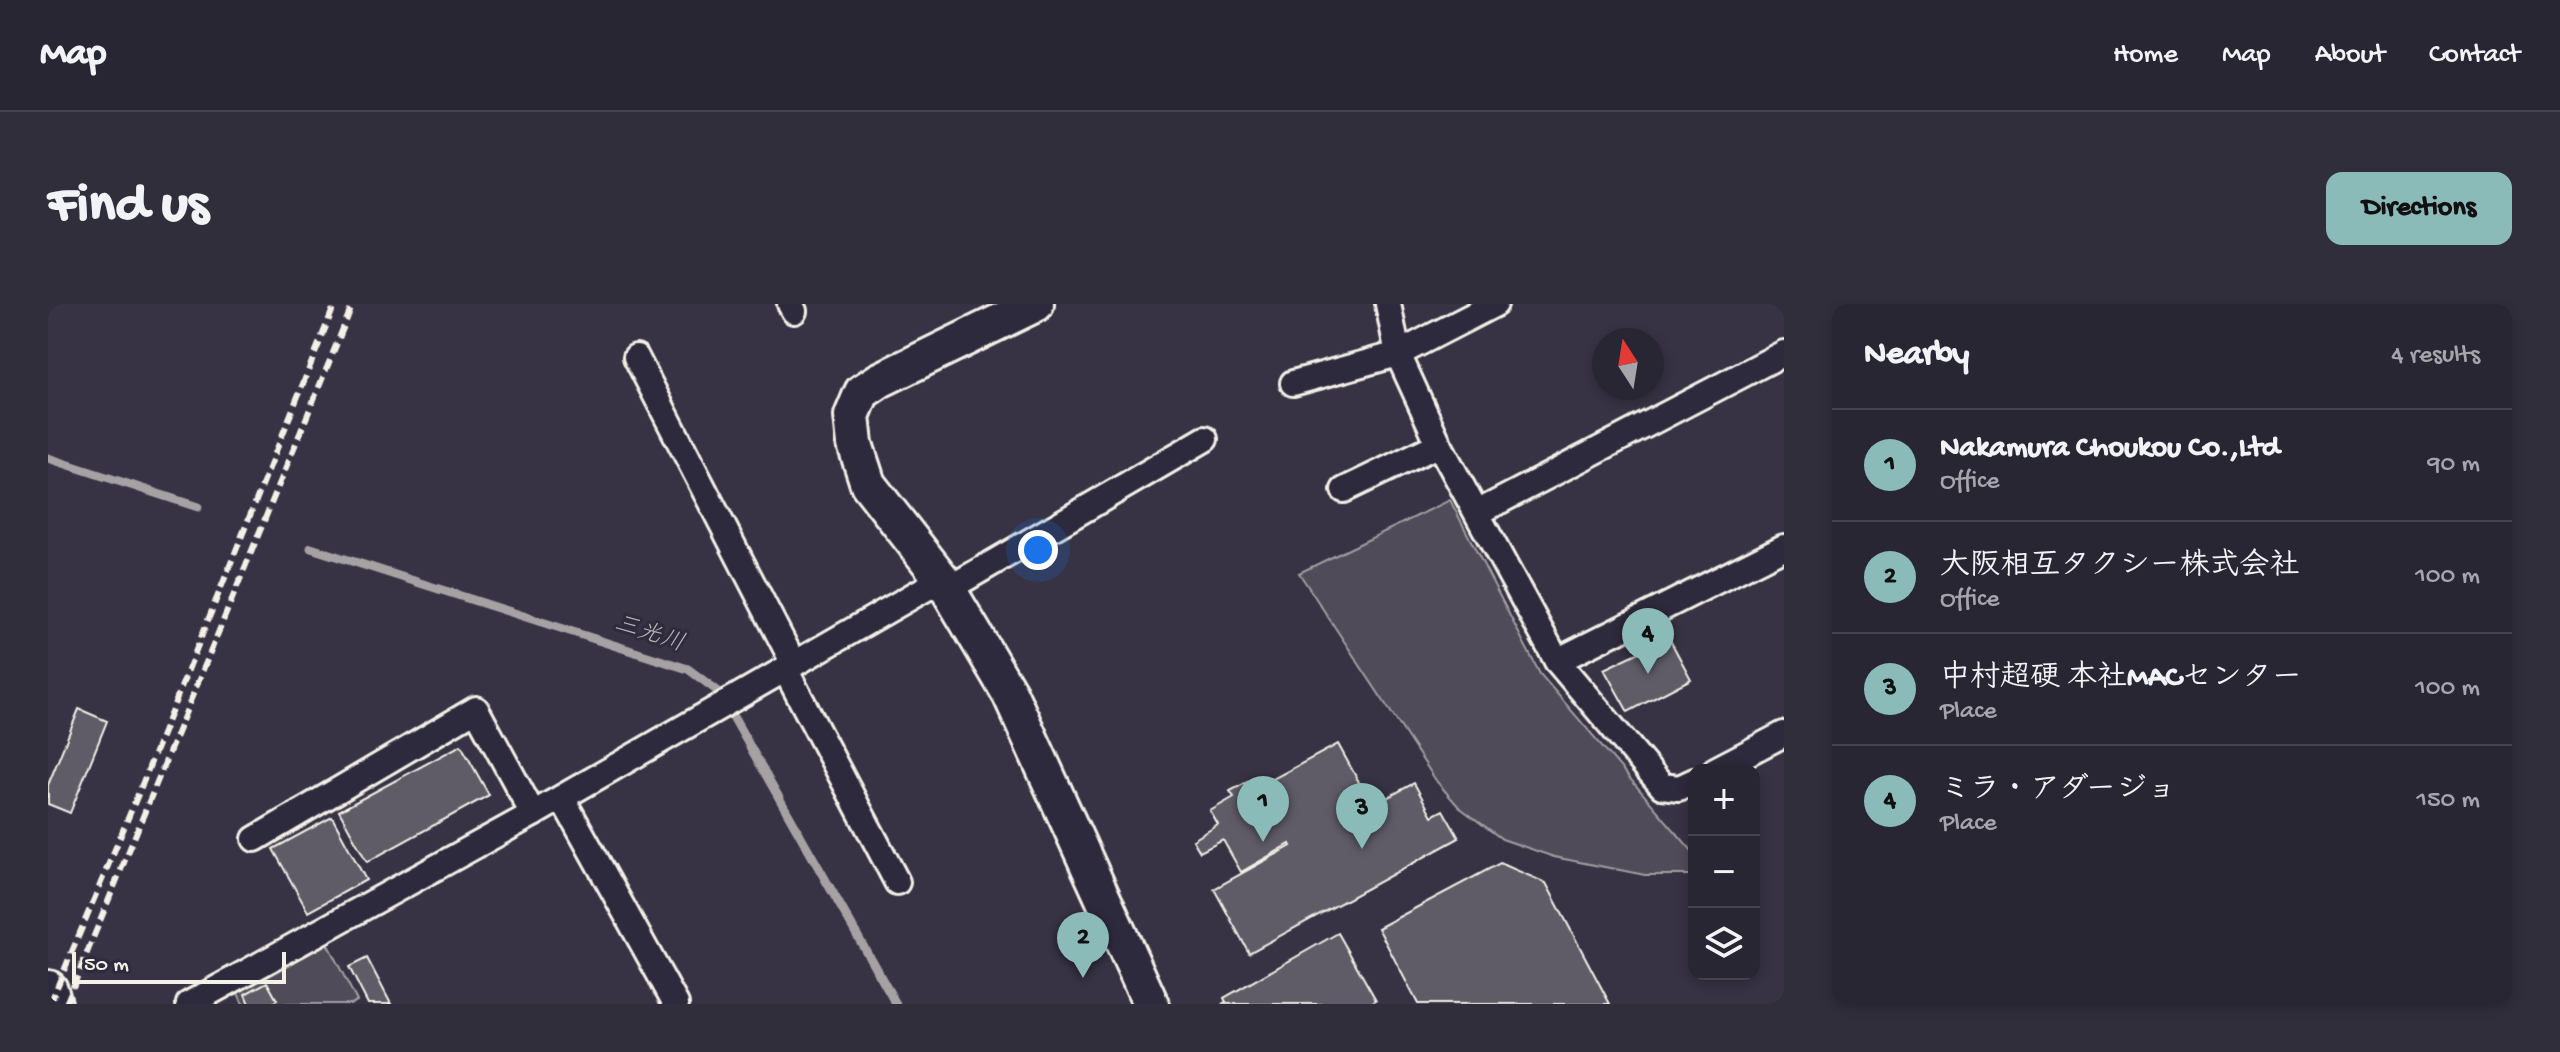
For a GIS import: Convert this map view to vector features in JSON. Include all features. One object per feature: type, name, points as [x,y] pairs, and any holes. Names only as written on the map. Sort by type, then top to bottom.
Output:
[{"type":"main road","points":[[48,990],[52,1004]]},
{"type":"street","points":[[1036,304],[880,380],[862,392],[852,416],[855,444],[868,484],[945,584],[1010,694],[1151,1004]]},
{"type":"street","points":[[1388,304],[1398,354],[1439,444],[1557,661],[1662,786],[1679,788],[1688,784]]},
{"type":"street","points":[[1293,383],[1398,354],[1495,304]]},
{"type":"street","points":[[1477,513],[1784,353]]},
{"type":"street","points":[[636,357],[897,882]]},
{"type":"street","points":[[189,1004],[562,798],[790,667],[1205,439]]},
{"type":"street","points":[[1344,490],[1439,444]]},
{"type":"street","points":[[1557,661],[1784,547]]},
{"type":"street","points":[[255,839],[476,709],[533,814]]},
{"type":"street","points":[[1730,764],[1781,744]]},
{"type":"street","points":[[562,798],[676,1004]]},
{"type":"shaded area","points":[[1450,500],[1540,674],[1688,846],[1688,875],[1645,875],[1554,857],[1502,839],[1459,807],[1437,782],[1299,573]]},
{"type":"shaded area","points":[[325,939],[357,1001],[351,1004],[243,1004],[235,987]]},
{"type":"building","points":[[1669,638],[1691,679],[1628,712],[1604,669]]},
{"type":"building","points":[[79,709],[107,721],[70,813],[48,804],[48,785]]},
{"type":"building","points":[[1338,744],[1372,806],[1414,783],[1432,816],[1443,810],[1459,838],[1249,953],[1214,889],[1291,846],[1241,872],[1223,840],[1200,852],[1193,840],[1218,825],[1210,811],[1234,797],[1230,791],[1253,779],[1258,787]]},
{"type":"building","points":[[461,745],[489,795],[367,862],[339,811]]},
{"type":"building","points":[[332,817],[366,880],[308,912],[273,849]]},
{"type":"building","points":[[1500,863],[1546,883],[1610,1004],[1418,1004],[1378,928]]},
{"type":"building","points":[[1338,933],[1376,1000],[1369,1004],[1222,1004],[1226,1002],[1224,998]]},
{"type":"building","points":[[367,958],[391,1004],[368,1004],[349,967]]},
{"type":"building","points":[[267,982],[277,1000],[271,1004],[249,1004],[245,994]]},
{"type":"waterway","name":"三光川","points":[[48,458],[198,507]]},
{"type":"waterway","name":"三光川","points":[[311,548],[688,669],[719,692],[896,1004]]},
{"type":"railway","points":[[50,1004],[139,792],[335,304]]},
{"type":"railway","points":[[66,1004],[353,304]]},
{"type":"place","name":"ミラ・アダージョ","points":[[1648,674]]},
{"type":"place","name":"Nakamura Choukou Co.,Ltd","points":[[1263,842]]},
{"type":"place","name":"中村超硬 本社MACセンター","points":[[1362,849]]},
{"type":"place","name":"大阪相互タクシー株式会社","points":[[1083,978]]}]
